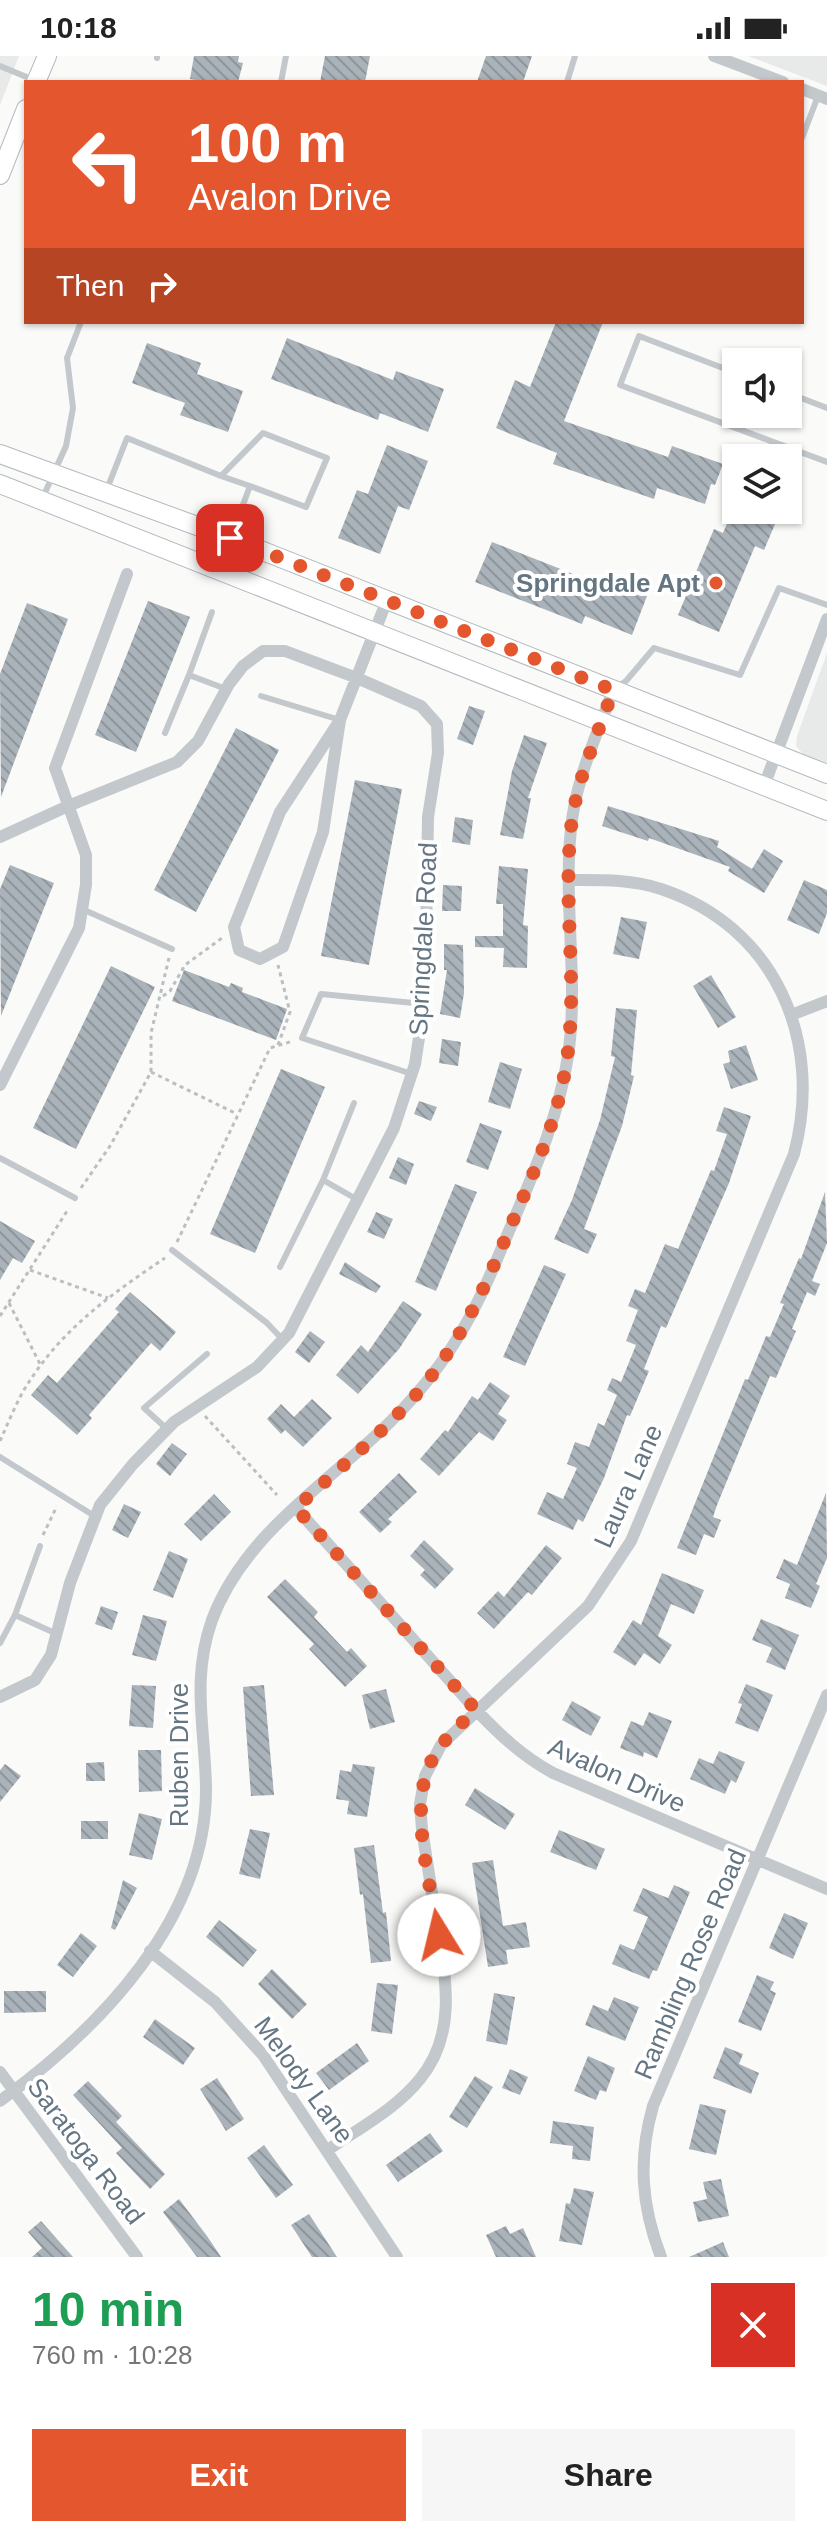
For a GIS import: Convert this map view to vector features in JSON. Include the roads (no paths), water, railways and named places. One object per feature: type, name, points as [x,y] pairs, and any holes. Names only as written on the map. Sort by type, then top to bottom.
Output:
[{"type":"street","points":[[38,80],[47,56]]},
{"type":"street","points":[[714,56],[778,80]]},
{"type":"street","points":[[804,90],[823,97]]},
{"type":"street","points":[[0,175],[24,114]]},
{"type":"street","points":[[0,454],[230,538],[827,774]]},
{"type":"street","points":[[0,484],[827,811]]},
{"type":"street","points":[[217,569],[230,538]]},
{"type":"street","points":[[0,1085],[79,928],[86,885],[86,855],[55,768],[127,574]]},
{"type":"street","points":[[340,720],[323,832],[283,947],[260,959],[239,950],[234,928],[280,812],[340,720],[387,600]]},
{"type":"street","points":[[764,786],[827,619]]},
{"type":"street","name":"Springdale Road","points":[[0,837],[177,762],[198,741],[226,689],[243,666],[263,651],[285,651],[357,678],[421,706],[437,724],[438,753],[428,817],[424,1004],[412,1074],[394,1128],[289,1333],[257,1367],[167,1429],[100,1505],[70,1583],[51,1655],[35,1680],[0,1697]]},
{"type":"street","name":"Ruben Drive","points":[[0,2101],[76,2041],[116,1998],[183,1897],[200,1847],[206,1790],[199,1691],[202,1657],[211,1622],[237,1570],[259,1542],[390,1423],[416,1395],[459,1337],[480,1298],[549,1134],[560,1093],[572,1013],[571,828],[575,802],[613,690]]},
{"type":"street","name":"Laura Lane","points":[[328,2150],[406,2094],[422,2077],[443,2031],[447,1989],[422,1829],[421,1793],[430,1762],[441,1745],[476,1710],[588,1606],[631,1541],[794,1154],[802,1124],[805,1083],[801,1049],[791,1015],[779,986],[745,940],[714,914],[684,898],[640,883],[570,880]]},
{"type":"street","points":[[791,1015],[827,1001]]},
{"type":"street","name":"Avalon Drive","points":[[296,1508],[476,1710],[506,1742],[531,1761],[827,1889]]},
{"type":"street","name":"Rambling Rose Road","points":[[661,2257],[644,2205],[642,2162],[653,2106],[827,1695]]},
{"type":"street","name":"Melody Lane","points":[[150,1951],[188,1979],[232,2019],[263,2055],[397,2257]]},
{"type":"street","name":"Saratoga Road","points":[[0,2072],[137,2257]]},
{"type":"lane","points":[[281,80],[286,56]]},
{"type":"lane","points":[[568,80],[575,56]]},
{"type":"lane","points":[[0,66],[32,80]]},
{"type":"lane","points":[[804,134],[823,97]]},
{"type":"lane","points":[[42,500],[66,446],[73,408],[67,358],[80,324]]},
{"type":"lane","points":[[722,368],[639,336],[620,385],[722,423]]},
{"type":"lane","points":[[802,398],[827,408]]},
{"type":"lane","points":[[736,428],[827,462]]},
{"type":"lane","points":[[106,491],[127,438],[221,476],[306,507],[327,458],[263,433],[221,476]]},
{"type":"lane","points":[[230,538],[250,486]]},
{"type":"lane","points":[[613,690],[626,681],[654,648],[740,675],[779,588],[827,605]]},
{"type":"lane","points":[[165,733],[212,612]]},
{"type":"lane","points":[[189,675],[226,689]]},
{"type":"lane","points":[[261,696],[340,720]]},
{"type":"lane","points":[[82,909],[172,949]]},
{"type":"lane","points":[[412,1074],[302,1038],[321,994],[424,1004]]},
{"type":"lane","points":[[280,1267],[323,1180],[354,1103]]},
{"type":"lane","points":[[0,1158],[75,1198]]},
{"type":"lane","points":[[323,1180],[358,1200]]},
{"type":"lane","points":[[172,1250],[267,1323],[283,1340]]},
{"type":"lane","points":[[167,1429],[144,1408],[207,1354]]},
{"type":"lane","points":[[0,1457],[96,1517]]},
{"type":"lane","points":[[0,1643],[15,1615],[40,1546]]},
{"type":"lane","points":[[15,1615],[57,1634]]},
{"type":"place","name":"Springdale Apt","points":[[716,583]]}]
